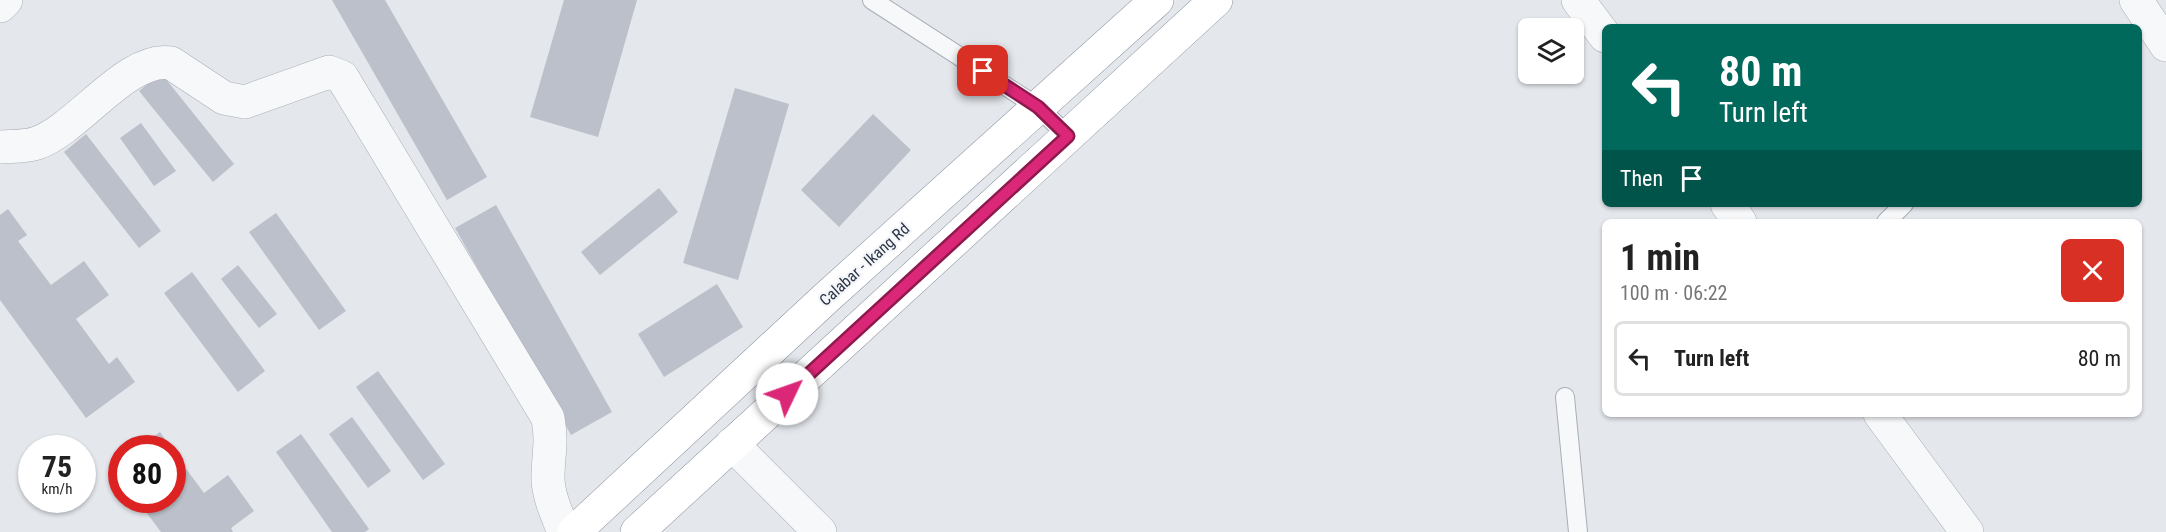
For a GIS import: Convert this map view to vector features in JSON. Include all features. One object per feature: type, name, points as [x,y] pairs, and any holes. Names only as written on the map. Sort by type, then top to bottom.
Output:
[{"type":"highway","name":"Calabar - Ikang Rd","points":[[574,532],[817,306],[1157,0]]},
{"type":"highway","points":[[637,532],[1216,0]]},
{"type":"street","points":[[0,6],[6,0]]},
{"type":"street","points":[[1578,0],[1602,32]]},
{"type":"street","points":[[2137,0],[2166,45]]},
{"type":"street","points":[[0,147],[37,143],[54,134],[141,67],[160,61],[171,63],[224,98],[236,102],[254,100],[329,72],[342,77],[548,418],[552,439],[548,475],[550,491],[564,532]]},
{"type":"street","points":[[1882,417],[1967,532]]},
{"type":"street","points":[[732,444],[820,532]]},
{"type":"lane","points":[[872,0],[1038,107],[1068,136]]},
{"type":"lane","points":[[1889,219],[1901,207]]},
{"type":"lane","points":[[1566,397],[1578,532]]},
{"type":"building","points":[[332,0],[385,0],[487,177],[447,200]]},
{"type":"building","points":[[564,0],[637,0],[598,137],[530,117]]},
{"type":"building","points":[[161,73],[234,164],[213,182],[139,91]]},
{"type":"building","points":[[735,88],[789,104],[738,280],[683,263]]},
{"type":"building","points":[[873,114],[911,150],[839,227],[801,190]]},
{"type":"building","points":[[141,123],[176,171],[154,186],[120,138]]},
{"type":"building","points":[[86,134],[161,231],[139,248],[64,152]]},
{"type":"building","points":[[659,188],[678,212],[600,275],[581,252]]},
{"type":"building","points":[[496,205],[612,412],[571,435],[455,228]]},
{"type":"building","points":[[8,209],[27,235],[18,241],[51,285],[84,261],[109,295],[76,319],[109,364],[117,357],[135,382],[86,418],[0,300],[0,215]]},
{"type":"building","points":[[276,213],[346,311],[319,330],[249,232]]},
{"type":"building","points":[[238,265],[277,314],[259,328],[221,279]]},
{"type":"building","points":[[192,272],[265,371],[238,392],[164,293]]},
{"type":"building","points":[[717,284],[743,327],[664,377],[638,334]]},
{"type":"building","points":[[378,371],[445,464],[423,480],[356,387]]},
{"type":"building","points":[[352,417],[391,471],[368,488],[329,434]]},
{"type":"building","points":[[301,434],[369,529],[365,532],[332,532],[276,452]]},
{"type":"building","points":[[186,469],[204,493],[228,475],[254,511],[231,528],[233,532],[161,532],[147,513],[186,513]]},
{"type":"route","points":[[787,394],[1068,136],[1038,107],[983,71]]}]
